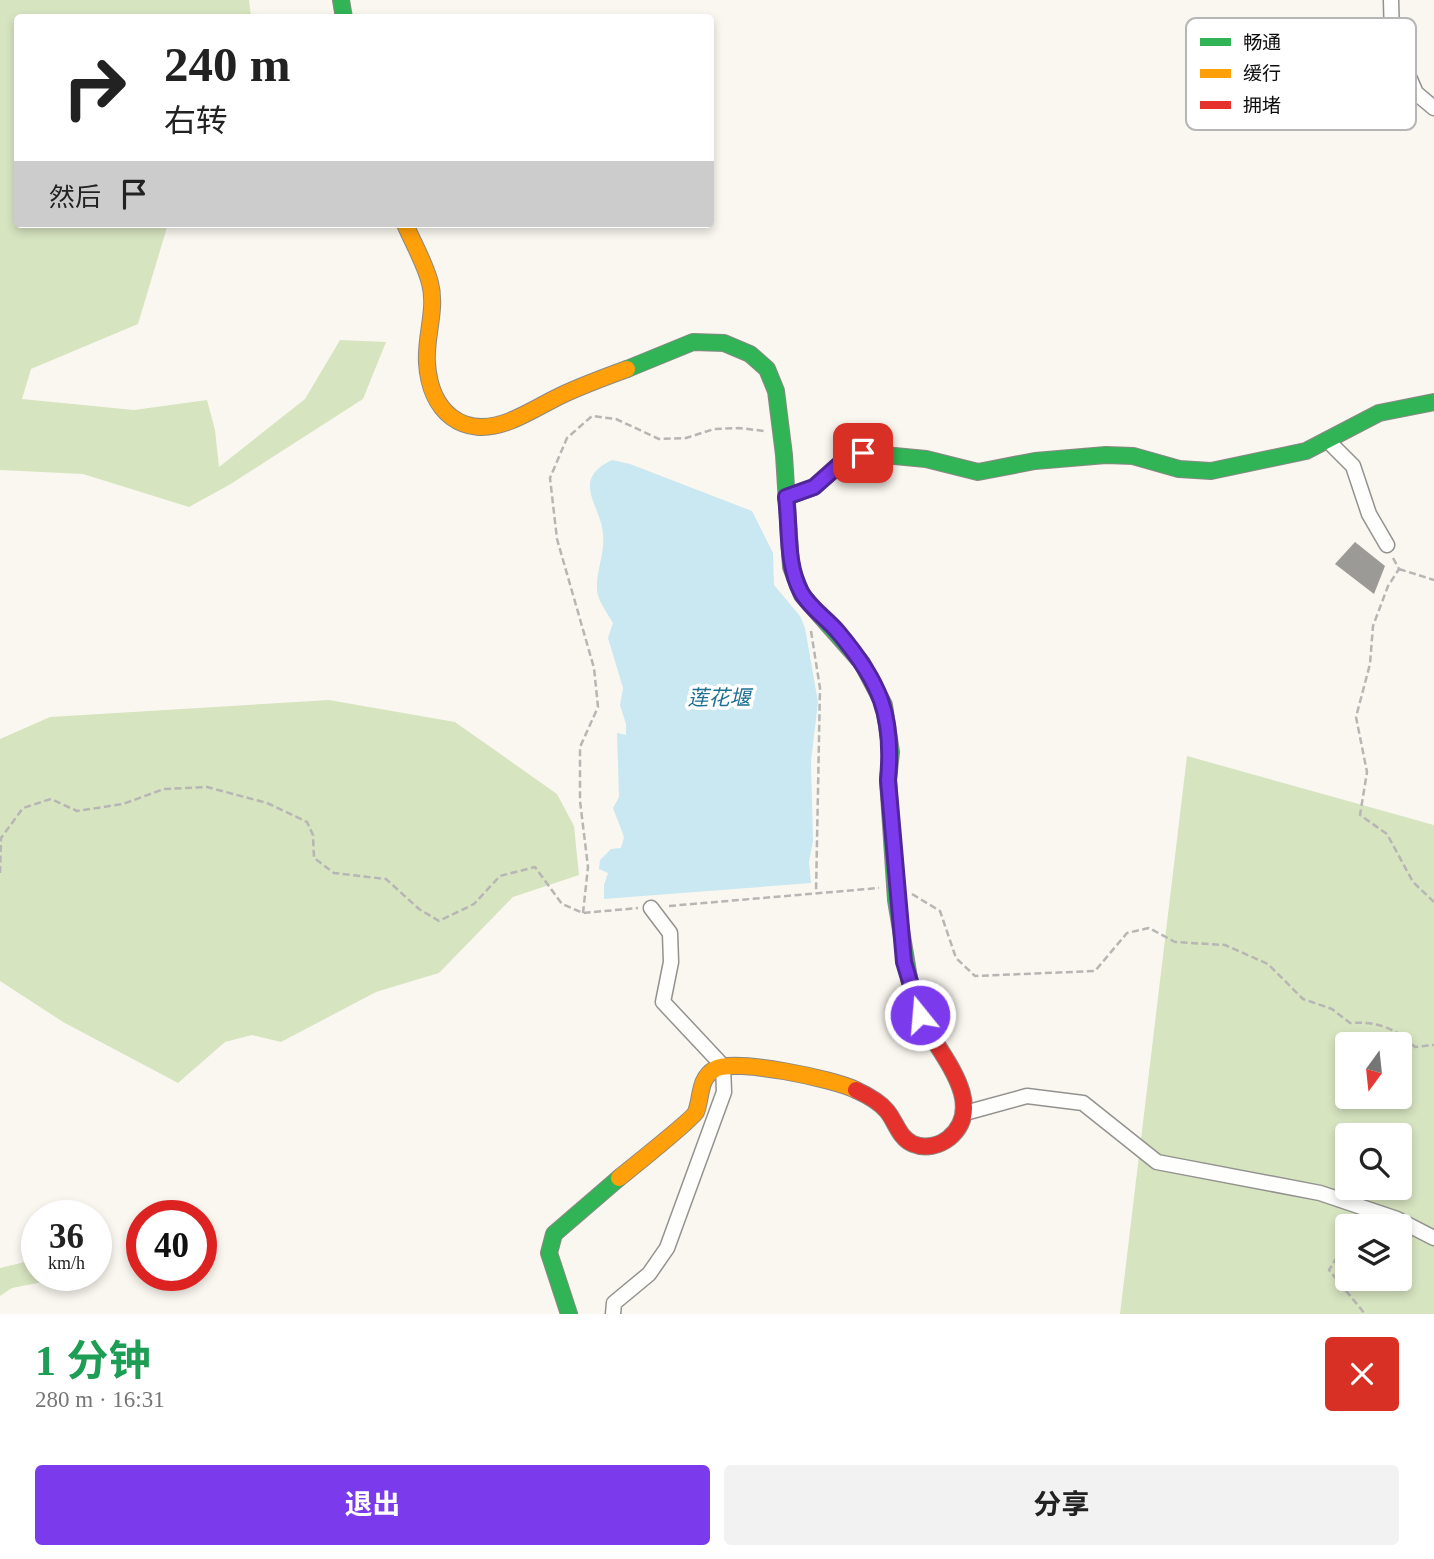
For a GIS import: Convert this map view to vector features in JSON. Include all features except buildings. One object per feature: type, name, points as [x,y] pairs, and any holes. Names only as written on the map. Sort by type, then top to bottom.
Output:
[{"type":"street","points":[[1391,0],[1391,18]]},
{"type":"street","points":[[1416,93],[1434,108]]},
{"type":"street","points":[[407,228],[430,282],[432,305],[427,362],[430,385],[452,420],[475,427],[508,422],[564,394],[693,342],[724,343],[750,354],[767,369],[776,391],[791,567],[802,594],[862,663],[884,705],[891,752],[888,780],[904,962],[920,1015],[960,1083],[965,1103],[960,1129],[947,1141],[927,1147],[900,1135],[891,1114],[881,1105],[845,1085],[801,1071],[723,1066],[709,1074],[698,1095],[696,1113],[554,1234],[549,1253],[569,1314]]},
{"type":"street","points":[[786,497],[814,487],[841,463],[863,453],[926,459],[978,472],[1035,461],[1106,454],[1133,456],[1179,469],[1211,471],[1240,462],[1306,451],[1379,413],[1434,402]]},
{"type":"street","points":[[1327,440],[1353,466],[1369,514],[1387,545]]},
{"type":"street","points":[[613,1314],[614,1303],[649,1274],[667,1248],[724,1092],[723,1066],[663,1002],[671,962],[670,933],[651,908]]},
{"type":"street","points":[[965,1113],[1027,1096],[1083,1103],[1157,1162],[1320,1194],[1397,1219],[1434,1238]]},
{"type":"path","points":[[583,913],[589,867],[580,801],[580,747],[598,707],[594,668],[557,539],[550,478],[567,438],[592,416],[616,419],[659,439],[686,438],[714,429],[739,428],[781,433]]},
{"type":"path","points":[[1387,545],[1399,569],[1434,580]]},
{"type":"path","points":[[1399,569],[1388,586],[1373,626],[1370,664],[1356,718],[1367,772],[1360,815],[1387,834],[1413,882],[1434,902]]},
{"type":"path","points":[[809,622],[820,688],[817,893]]},
{"type":"path","points":[[0,873],[1,838],[23,808],[51,799],[77,811],[123,804],[164,789],[207,787],[267,803],[307,822],[313,835],[314,858],[334,873],[386,879],[419,909],[439,922],[474,904],[500,876],[536,867],[562,904],[583,913],[897,887],[940,911],[956,958],[975,976],[1095,971],[1127,933],[1149,928],[1175,942],[1225,945],[1268,964],[1303,999],[1332,1009],[1350,1023],[1371,1021],[1398,1032],[1415,1046],[1434,1045]]},
{"type":"path","points":[[1335,1259],[1329,1269],[1335,1276]]},
{"type":"path","points":[[1347,1291],[1365,1314]]},
{"type":"green space","points":[[0,0],[249,0],[251,14],[14,14],[14,228],[167,228],[138,324],[31,369],[22,399],[134,410],[207,400],[215,430],[219,467],[305,399],[340,340],[386,342],[363,399],[229,485],[189,507],[83,474],[0,470]]},
{"type":"green space","points":[[329,700],[455,722],[557,794],[574,826],[579,875],[513,897],[439,973],[376,992],[281,1042],[252,1035],[225,1042],[178,1083],[63,1022],[0,981],[0,739],[50,717]]},
{"type":"green space","points":[[1187,756],[1434,825],[1434,1314],[1120,1314]]},
{"type":"green space","points":[[21,1263],[21,1286],[12,1288],[0,1296],[0,1268]]},
{"type":"water","name":"莲花堰","points":[[612,460],[630,464],[752,511],[773,553],[774,585],[800,616],[805,628],[818,702],[811,761],[811,883],[604,899],[604,885],[608,873],[599,869],[600,860],[611,849],[621,848],[624,837],[613,808],[619,797],[617,733],[626,735],[626,724],[620,705],[623,688],[608,638],[613,623],[597,593],[603,535],[590,485],[592,476],[599,468]]},
{"type":"traffic: fast","points":[[341,0],[343,14]]},
{"type":"traffic: fast","points":[[627,369],[693,342],[724,343],[750,354],[767,369],[776,391],[784,455],[791,567],[802,595],[862,663],[884,705],[891,752],[888,780],[896,900],[909,978]]},
{"type":"traffic: fast","points":[[786,497],[814,487],[841,463],[863,453],[926,459],[978,472],[1035,461],[1106,455],[1133,456],[1179,469],[1211,471],[1306,451],[1379,413],[1434,402]]},
{"type":"traffic: fast","points":[[569,1314],[549,1253],[554,1234],[619,1178]]},
{"type":"traffic: slow","points":[[407,228],[425,268],[432,293],[427,353],[429,380],[434,395],[452,417],[463,424],[493,426],[627,369]]},
{"type":"traffic: slow","points":[[619,1178],[696,1112],[703,1083],[715,1069],[726,1066],[763,1068],[807,1076],[856,1090]]},
{"type":"traffic: jam","points":[[856,1090],[884,1107],[901,1134],[918,1146],[941,1143],[959,1126],[964,1112],[959,1084],[924,1023],[909,978]]},
{"type":"route","points":[[863,453],[841,463],[814,487],[786,497],[791,536],[791,567],[802,594],[862,663],[884,705],[891,752],[888,780],[904,962],[920,1015]]}]
